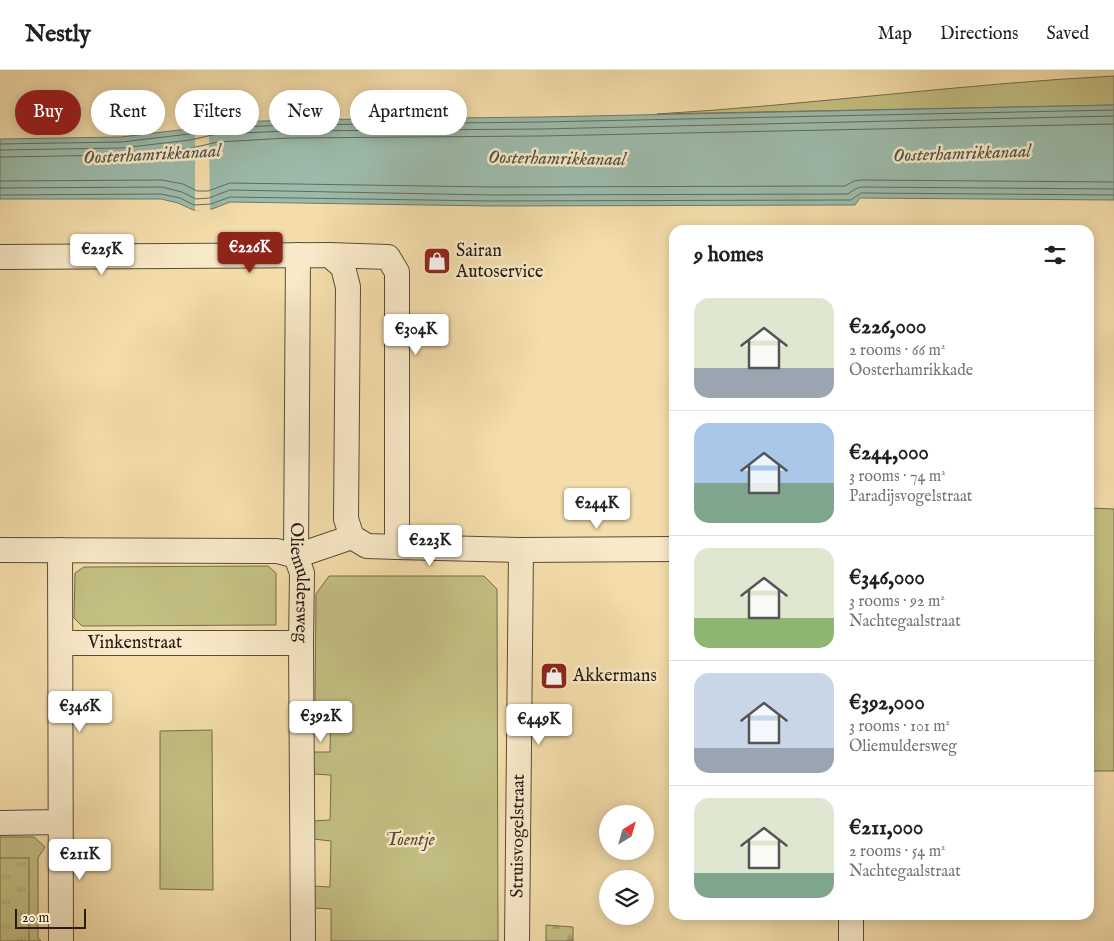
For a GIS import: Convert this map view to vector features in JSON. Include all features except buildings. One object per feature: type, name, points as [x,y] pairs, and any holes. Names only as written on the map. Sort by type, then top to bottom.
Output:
[{"type":"street","name":"Oliemuldersweg","points":[[298,255],[296,556],[302,573],[300,643],[303,941]]},
{"type":"street","points":[[329,255],[343,267],[348,287],[346,519],[352,537],[367,546],[521,550],[669,549]]},
{"type":"street","points":[[0,257],[329,255],[388,257],[397,272],[397,547]]},
{"type":"street","points":[[0,550],[277,551],[296,556],[352,537]]},
{"type":"street","name":"Vinkenstraat","points":[[60,550],[61,643],[300,643]]},
{"type":"street","name":"Struisvogelstraat","points":[[517,941],[521,550]]},
{"type":"street","points":[[61,643],[61,941]]},
{"type":"street","points":[[0,823],[60,822]]},
{"type":"street","points":[[851,920],[851,941]]},
{"type":"green space","points":[[1114,76],[1114,105],[657,114],[1000,84]]},
{"type":"green space","points":[[1094,508],[1114,509],[1114,771],[1094,771]]},
{"type":"green space","points":[[268,566],[276,573],[276,625],[82,626],[74,618],[75,573],[84,567]]},
{"type":"green space","name":"Toentje","points":[[329,576],[484,576],[497,589],[498,941],[331,941],[331,909],[313,908],[313,886],[330,887],[331,841],[313,839],[312,821],[330,820],[331,775],[312,774],[312,752],[330,752],[331,706],[315,706],[316,594]]},
{"type":"green space","points":[[212,730],[213,890],[160,889],[160,731]]},
{"type":"green space","points":[[0,837],[34,837],[45,847],[38,858],[38,938],[41,941],[0,941]]},
{"type":"green space","points":[[0,858],[29,858],[29,941],[0,941]]},
{"type":"green space","points":[[546,925],[573,927],[573,941],[546,941]]},
{"type":"water","name":"Oosterhamrikkanaal","points":[[1114,105],[1114,200],[860,198],[855,205],[491,206],[230,202],[212,209],[193,210],[178,203],[161,199],[0,199],[0,139],[165,135],[165,132],[175,131],[175,135],[259,135],[259,121],[269,121],[269,135],[340,135],[340,119],[350,119],[350,135],[467,135],[467,118]]},
{"type":"pier","points":[[195,135],[209,135],[210,210],[195,210]]},
{"type":"place","name":"Sairan Autoservice","points":[[437,261]]},
{"type":"place","name":"Akkermans","points":[[554,676]]}]
